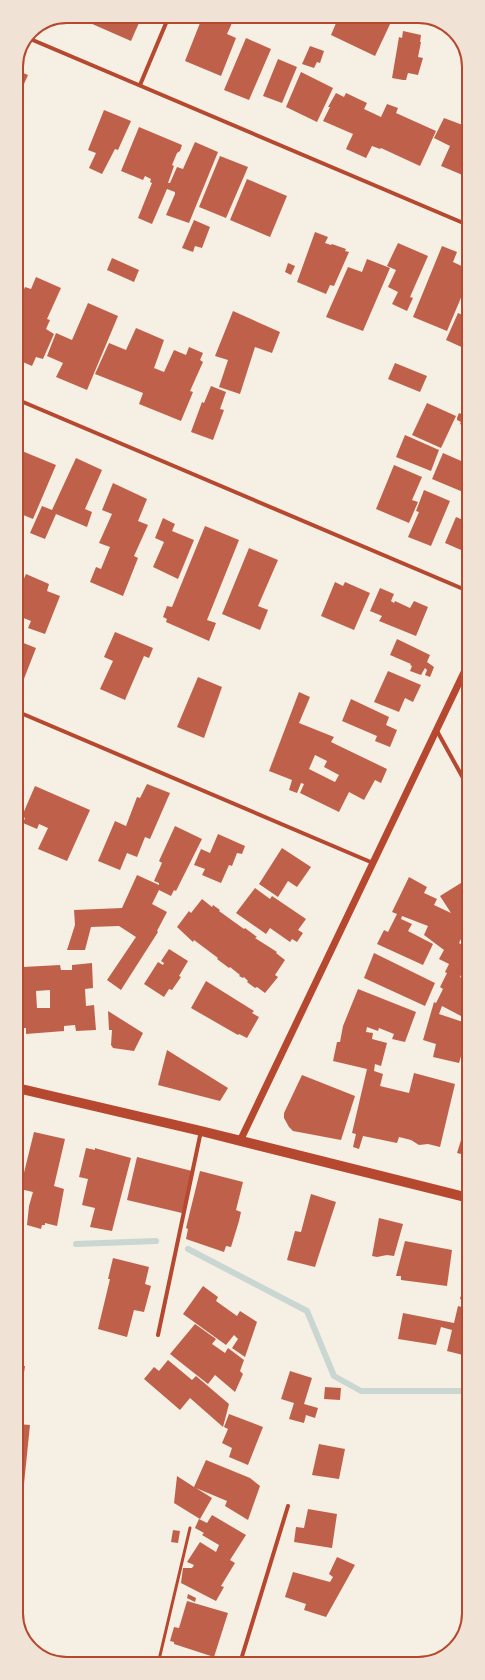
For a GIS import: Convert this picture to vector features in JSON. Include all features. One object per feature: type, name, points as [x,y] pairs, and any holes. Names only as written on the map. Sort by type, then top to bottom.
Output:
[{"type":"main road","points":[[23,1089],[201,1131],[462,1196]]},
{"type":"street","points":[[140,85],[166,23]]},
{"type":"street","points":[[33,40],[462,222]]},
{"type":"street","points":[[23,402],[462,588]]},
{"type":"street","points":[[240,1141],[462,678]]},
{"type":"street","points":[[23,714],[373,863]]},
{"type":"street","points":[[436,730],[462,776]]},
{"type":"street","points":[[158,1335],[201,1131]]},
{"type":"street","points":[[242,1657],[288,1506]]},
{"type":"lane","points":[[160,1657],[190,1528]]},
{"type":"building","points":[[90,23],[139,23],[131,41]]},
{"type":"building","points":[[200,23],[232,23],[227,34],[236,38],[221,76],[185,61]]},
{"type":"building","points":[[336,23],[391,23],[375,56],[331,35]]},
{"type":"building","points":[[403,31],[421,35],[418,57],[423,58],[418,75],[408,73],[406,80],[392,78],[399,37],[402,38]]},
{"type":"building","points":[[246,38],[271,49],[249,100],[224,90]]},
{"type":"building","points":[[310,46],[324,51],[320,63],[317,62],[314,68],[302,64]]},
{"type":"building","points":[[278,59],[297,67],[282,103],[263,96]]},
{"type":"building","points":[[301,72],[333,88],[317,122],[286,107]]},
{"type":"building","points":[[23,73],[28,75],[23,86]]},
{"type":"building","points":[[336,93],[344,97],[346,93],[367,103],[364,109],[381,117],[387,104],[398,108],[396,113],[436,131],[420,166],[381,148],[372,146],[366,158],[346,149],[353,134],[323,121],[330,107],[328,107]]},
{"type":"building","points":[[104,110],[131,121],[118,150],[115,149],[102,174],[89,168],[96,153],[88,150]]},
{"type":"building","points":[[444,118],[462,125],[462,175],[441,166],[450,146],[434,138]]},
{"type":"building","points":[[139,127],[182,145],[172,165],[174,166],[168,183],[170,183],[177,167],[183,169],[195,142],[218,152],[189,223],[166,215],[175,194],[175,192],[167,189],[152,224],[138,218],[152,183],[150,182],[151,179],[145,176],[143,180],[121,171]]},
{"type":"building","points":[[220,156],[248,167],[226,218],[199,207]]},
{"type":"building","points":[[247,179],[287,196],[270,237],[230,220]]},
{"type":"building","points":[[194,220],[210,227],[202,248],[195,246],[193,252],[182,248]]},
{"type":"building","points":[[315,232],[328,237],[325,243],[346,249],[345,251],[349,252],[334,286],[330,285],[326,294],[297,282]]},
{"type":"building","points":[[398,243],[428,256],[410,297],[413,298],[407,311],[392,304],[398,292],[388,287],[396,270],[387,266]]},
{"type":"building","points":[[442,246],[457,252],[453,262],[462,266],[462,295],[447,331],[413,317]]},
{"type":"building","points":[[112,258],[139,270],[134,282],[107,270]]},
{"type":"building","points":[[367,259],[390,268],[363,331],[326,317],[348,267],[362,272]]},
{"type":"building","points":[[288,263],[295,266],[291,275],[285,272]]},
{"type":"building","points":[[36,277],[61,288],[47,319],[50,320],[46,329],[54,334],[43,359],[36,357],[32,366],[23,362],[23,291],[25,287],[31,289]]},
{"type":"building","points":[[88,303],[118,316],[87,390],[56,377],[63,363],[47,356],[56,333],[72,340]]},
{"type":"building","points":[[233,311],[280,332],[272,353],[255,347],[240,394],[219,387],[228,360],[215,356]]},
{"type":"building","points":[[458,313],[462,315],[462,347],[446,340]]},
{"type":"building","points":[[136,328],[164,340],[154,368],[164,372],[174,350],[186,355],[189,347],[203,353],[200,360],[203,362],[190,391],[193,392],[181,421],[139,404],[143,393],[95,374],[109,343],[126,350]]},
{"type":"building","points":[[395,363],[427,376],[420,392],[388,379]]},
{"type":"building","points":[[211,386],[226,392],[220,409],[224,410],[213,440],[191,432],[202,402],[204,403]]},
{"type":"building","points":[[427,403],[456,416],[441,448],[412,435]]},
{"type":"building","points":[[459,413],[462,414],[462,425],[460,424],[461,422],[457,420]]},
{"type":"building","points":[[405,435],[439,450],[431,471],[396,457]]},
{"type":"building","points":[[23,451],[56,465],[33,519],[23,515]]},
{"type":"building","points":[[443,453],[462,461],[462,492],[432,479]]},
{"type":"building","points":[[76,458],[102,470],[85,509],[92,512],[87,527],[56,514],[45,539],[30,533],[42,506],[52,510]]},
{"type":"building","points":[[394,465],[422,477],[412,500],[418,502],[409,523],[376,509]]},
{"type":"building","points":[[113,483],[147,499],[138,521],[148,525],[134,556],[138,558],[123,596],[90,582],[96,567],[101,569],[110,547],[99,543],[112,514],[102,510]]},
{"type":"building","points":[[424,490],[450,501],[431,546],[408,537],[419,512],[416,511]]},
{"type":"building","points":[[456,517],[462,520],[462,550],[445,543]]},
{"type":"building","points":[[163,518],[175,524],[172,531],[194,540],[178,579],[153,567],[164,542],[155,538]]},
{"type":"building","points":[[205,526],[239,540],[207,620],[216,623],[209,641],[166,622],[167,619],[163,617],[167,606],[172,607]]},
{"type":"building","points":[[249,548],[278,560],[258,606],[268,610],[260,630],[222,614]]},
{"type":"building","points":[[26,574],[49,584],[47,591],[60,596],[45,634],[28,628],[31,621],[23,618],[23,581]]},
{"type":"building","points":[[335,582],[343,586],[345,582],[370,593],[354,630],[321,616]]},
{"type":"building","points":[[380,588],[394,594],[391,601],[394,603],[395,601],[410,608],[414,601],[428,607],[416,636],[379,621],[382,616],[370,611]]},
{"type":"building","points":[[115,632],[153,648],[149,658],[144,656],[125,700],[100,689],[113,661],[104,657]]},
{"type":"building","points":[[397,639],[430,655],[427,662],[434,667],[430,677],[425,675],[427,670],[425,668],[421,675],[410,671],[412,666],[410,665],[411,664],[390,655]]},
{"type":"building","points":[[23,643],[36,648],[23,681]]},
{"type":"building","points":[[388,671],[421,685],[413,702],[405,698],[399,712],[374,702]]},
{"type":"building","points":[[198,677],[222,687],[204,738],[177,727]]},
{"type":"building","points":[[299,692],[310,697],[299,723],[334,737],[331,742],[387,769],[381,783],[375,780],[364,800],[349,792],[339,812],[300,793],[304,784],[301,783],[297,793],[289,790],[292,780],[269,771]],"holes":[[[315,755],[327,761],[324,767],[339,775],[335,782],[309,769]]]},
{"type":"building","points":[[351,699],[389,717],[386,725],[397,730],[390,747],[375,741],[377,736],[342,721]]},
{"type":"building","points":[[147,784],[170,793],[150,839],[145,837],[137,857],[127,853],[120,870],[98,861],[115,821],[126,826],[137,797],[140,798]]},
{"type":"building","points":[[35,786],[90,810],[67,861],[38,849],[48,828],[39,824],[37,829],[23,823],[25,818],[23,817]]},
{"type":"building","points":[[175,826],[202,839],[176,891],[174,890],[171,896],[159,890],[152,904],[167,912],[157,931],[158,932],[121,990],[107,980],[136,937],[119,926],[91,927],[85,950],[67,950],[75,925],[74,910],[122,908],[137,875],[159,885],[159,883],[154,881],[162,863],[159,861]]},
{"type":"building","points":[[218,834],[245,846],[242,854],[237,853],[232,866],[229,865],[221,883],[202,875],[205,869],[194,865],[201,849],[210,853]]},
{"type":"building","points":[[282,848],[311,867],[297,887],[288,881],[278,897],[259,884]]},
{"type":"building","points":[[409,877],[427,887],[424,893],[437,899],[434,905],[451,913],[440,896],[461,883],[462,885],[462,937],[459,943],[462,944],[462,973],[460,977],[462,978],[462,1014],[461,1016],[442,1006],[439,1014],[462,1022],[462,1053],[459,1063],[433,1057],[436,1044],[423,1040],[434,1002],[436,1003],[443,989],[440,987],[447,973],[445,972],[449,964],[439,959],[444,950],[424,935],[428,926],[402,916],[401,919],[412,924],[408,931],[433,944],[423,965],[377,944],[384,930],[388,932],[397,914],[392,912]]},
{"type":"building","points":[[255,888],[270,899],[272,896],[306,919],[298,930],[303,933],[297,942],[292,939],[290,942],[270,928],[266,934],[236,913]]},
{"type":"building","points":[[202,899],[212,907],[213,905],[220,910],[219,911],[244,929],[245,928],[257,937],[255,938],[277,952],[276,953],[285,960],[275,975],[278,977],[265,993],[257,987],[255,988],[247,982],[248,981],[244,977],[239,976],[240,975],[194,940],[193,942],[177,927],[189,911],[191,913]]},
{"type":"building","points":[[169,949],[188,961],[179,976],[181,977],[172,990],[169,989],[164,997],[144,984],[158,962],[163,965],[164,963],[161,961]]},
{"type":"building","points":[[374,953],[435,983],[425,1006],[364,978]]},
{"type":"building","points":[[92,963],[93,988],[85,989],[86,1006],[94,1005],[96,1030],[76,1031],[75,1025],[64,1026],[64,1031],[26,1034],[26,1028],[23,1028],[23,967],[60,965],[61,970],[72,970],[72,965]],"holes":[[[50,990],[50,1008],[37,1008],[36,991]]]},
{"type":"building","points":[[206,981],[254,1011],[252,1013],[259,1017],[247,1038],[239,1034],[238,1035],[191,1008]]},
{"type":"building","points":[[358,989],[416,1012],[405,1042],[392,1039],[394,1034],[379,1028],[378,1031],[367,1027],[366,1032],[373,1033],[372,1039],[387,1043],[381,1066],[375,1064],[374,1071],[383,1074],[380,1086],[409,1093],[414,1073],[455,1084],[440,1147],[428,1144],[419,1145],[411,1140],[399,1137],[397,1143],[363,1136],[359,1149],[353,1147],[356,1134],[352,1133],[367,1069],[333,1061],[337,1042],[340,1042],[343,1026]]},
{"type":"building","points":[[108,1011],[143,1033],[134,1051],[113,1048],[111,1045],[112,1030],[109,1030]]},
{"type":"building","points":[[167,1050],[228,1088],[220,1101],[158,1085]]},
{"type":"building","points":[[302,1075],[355,1096],[341,1140],[293,1131],[289,1127],[284,1118],[284,1113]]},
{"type":"building","points":[[34,1132],[65,1139],[54,1186],[64,1189],[57,1226],[45,1223],[45,1225],[42,1225],[41,1229],[27,1225],[29,1206],[33,1192],[23,1190],[23,1177]]},
{"type":"building","points":[[462,1137],[462,1154],[457,1153]]},
{"type":"building","points":[[86,1148],[95,1150],[95,1148],[131,1158],[112,1231],[90,1227],[95,1208],[82,1205],[88,1179],[79,1177]]},
{"type":"building","points":[[137,1157],[192,1171],[182,1213],[127,1200]]},
{"type":"building","points":[[200,1171],[243,1182],[236,1210],[241,1212],[239,1221],[231,1247],[226,1246],[224,1252],[186,1239],[188,1229],[186,1228]]},
{"type":"building","points":[[311,1194],[336,1202],[315,1267],[287,1260],[295,1231],[301,1232]]},
{"type":"building","points":[[379,1218],[403,1224],[394,1256],[372,1256]]},
{"type":"building","points":[[405,1241],[452,1250],[447,1286],[401,1280],[401,1276],[396,1276]]},
{"type":"building","points":[[113,1258],[149,1267],[145,1284],[151,1286],[144,1312],[134,1310],[127,1337],[98,1329],[110,1279],[108,1279]]},
{"type":"building","points":[[203,1286],[218,1297],[216,1301],[237,1316],[240,1311],[257,1322],[245,1357],[232,1348],[238,1339],[234,1335],[226,1345],[183,1314]]},
{"type":"building","points":[[458,1306],[462,1307],[462,1355],[447,1351],[452,1330],[441,1327],[436,1345],[398,1339],[403,1313],[454,1323]]},
{"type":"building","points":[[195,1324],[216,1339],[212,1344],[225,1353],[228,1348],[244,1360],[240,1371],[243,1374],[235,1392],[215,1375],[208,1384],[170,1354]]},
{"type":"building","points":[[168,1360],[192,1380],[196,1376],[229,1404],[223,1427],[190,1398],[180,1410],[144,1379],[154,1367],[159,1371]]},
{"type":"building","points":[[23,1366],[25,1366],[23,1379]]},
{"type":"building","points":[[290,1371],[312,1378],[304,1404],[318,1408],[315,1418],[306,1415],[304,1423],[289,1419],[294,1403],[281,1399]]},
{"type":"building","points":[[325,1387],[341,1388],[340,1400],[324,1399]]},
{"type":"building","points":[[229,1414],[263,1427],[248,1465],[229,1457],[232,1448],[222,1443],[228,1429],[224,1427]]},
{"type":"building","points":[[23,1424],[30,1425],[23,1494]]},
{"type":"building","points":[[319,1444],[345,1449],[339,1479],[312,1475]]},
{"type":"building","points":[[206,1460],[250,1478],[260,1486],[248,1520],[225,1506],[227,1501],[196,1488],[212,1498],[200,1519],[174,1503],[177,1476],[194,1487]]},
{"type":"building","points":[[308,1509],[337,1514],[332,1548],[294,1542],[296,1527],[304,1528]]},
{"type":"building","points":[[212,1515],[246,1535],[230,1560],[235,1563],[221,1586],[224,1587],[216,1601],[181,1583],[183,1568],[192,1568],[194,1565],[187,1562],[200,1542],[216,1552],[219,1545],[202,1535],[204,1533],[195,1528],[199,1519],[207,1523]]},
{"type":"building","points":[[173,1530],[180,1531],[178,1543],[171,1542]]},
{"type":"building","points":[[337,1557],[355,1565],[326,1617],[304,1610],[306,1604],[285,1597],[293,1572],[330,1582],[333,1577],[329,1574]]},
{"type":"building","points":[[188,1594],[196,1598],[195,1602],[187,1598]]},
{"type":"building","points":[[187,1601],[228,1613],[214,1657],[174,1644],[174,1642],[170,1641],[174,1627],[179,1628]]},
{"type":"waterway","points":[[76,1244],[156,1241]]},
{"type":"waterway","points":[[188,1249],[307,1311],[334,1376],[361,1391],[462,1391]]}]
